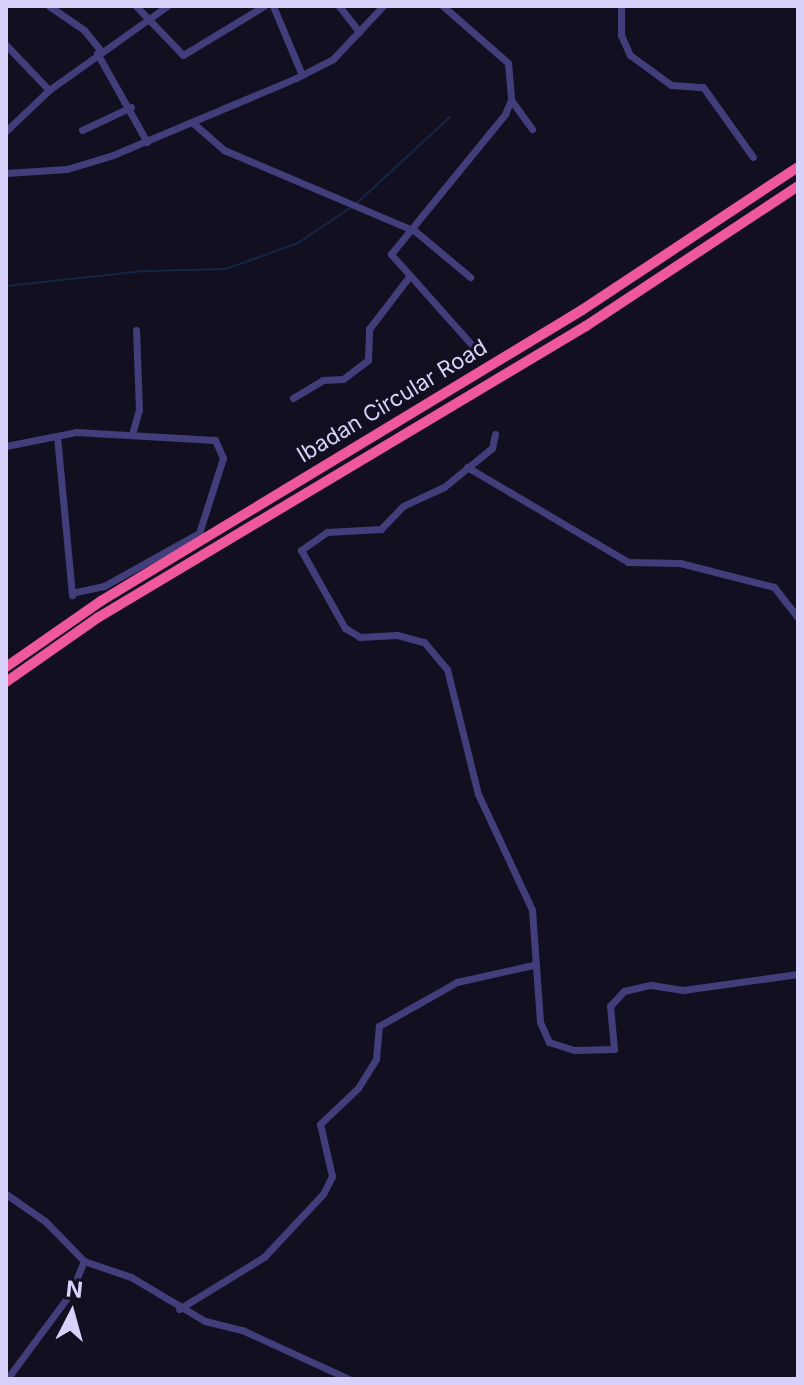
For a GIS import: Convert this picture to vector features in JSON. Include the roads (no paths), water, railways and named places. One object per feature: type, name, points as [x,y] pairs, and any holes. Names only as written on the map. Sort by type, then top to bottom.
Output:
[{"type":"highway","name":"Ibadan Circular Road","points":[[6,667],[101,601],[582,310],[798,167]]},
{"type":"highway","name":"Ibadan Circular Road","points":[[6,682],[99,617],[586,326],[798,186]]},
{"type":"street","points":[[49,6],[84,30],[131,107],[147,142]]},
{"type":"street","points":[[136,6],[183,55],[264,6]]},
{"type":"street","points":[[6,131],[49,90],[167,6]]},
{"type":"street","points":[[273,6],[302,75]]},
{"type":"street","points":[[339,6],[359,32]]},
{"type":"street","points":[[6,173],[67,169],[147,142],[302,75],[333,59],[383,6]]},
{"type":"street","points":[[443,6],[508,63],[511,100],[505,114],[391,254],[408,278],[472,345]]},
{"type":"street","points":[[621,6],[621,35],[630,55],[671,85],[703,87],[753,157]]},
{"type":"street","points":[[6,45],[49,90]]},
{"type":"street","points":[[6,61],[14,53]]},
{"type":"street","points":[[511,100],[532,129]]},
{"type":"street","points":[[82,130],[131,107]]},
{"type":"street","points":[[192,122],[224,150],[350,200],[410,229],[470,277]]},
{"type":"street","points":[[293,398],[323,380],[343,379],[368,360],[369,329],[408,278]]},
{"type":"street","points":[[132,434],[139,410],[136,330]]},
{"type":"street","points":[[6,446],[57,436],[132,434],[215,440],[223,458],[199,533],[104,586],[72,594],[57,436]]},
{"type":"street","points":[[495,434],[492,448],[444,487],[403,506],[381,529],[327,532],[301,550],[345,628],[360,637],[397,635],[424,642],[447,669],[478,794],[532,910],[533,965],[540,1022],[549,1042],[574,1050],[614,1049],[610,1006],[624,991],[651,985],[683,990],[798,974]]},
{"type":"street","points":[[467,467],[628,562],[680,563],[774,587],[797,614]]},
{"type":"street","points":[[179,1309],[264,1257],[323,1194],[332,1176],[320,1124],[358,1088],[376,1059],[379,1026],[457,982],[533,965]]},
{"type":"street","points":[[6,1194],[45,1221],[84,1261],[131,1277],[179,1309],[242,1330],[349,1379]]},
{"type":"street","points":[[7,1379],[70,1294],[84,1261]]},
{"type":"waterway","points":[[357,203],[450,117]]},
{"type":"waterway","points":[[6,286],[144,271],[226,269],[298,243],[352,207]]}]
